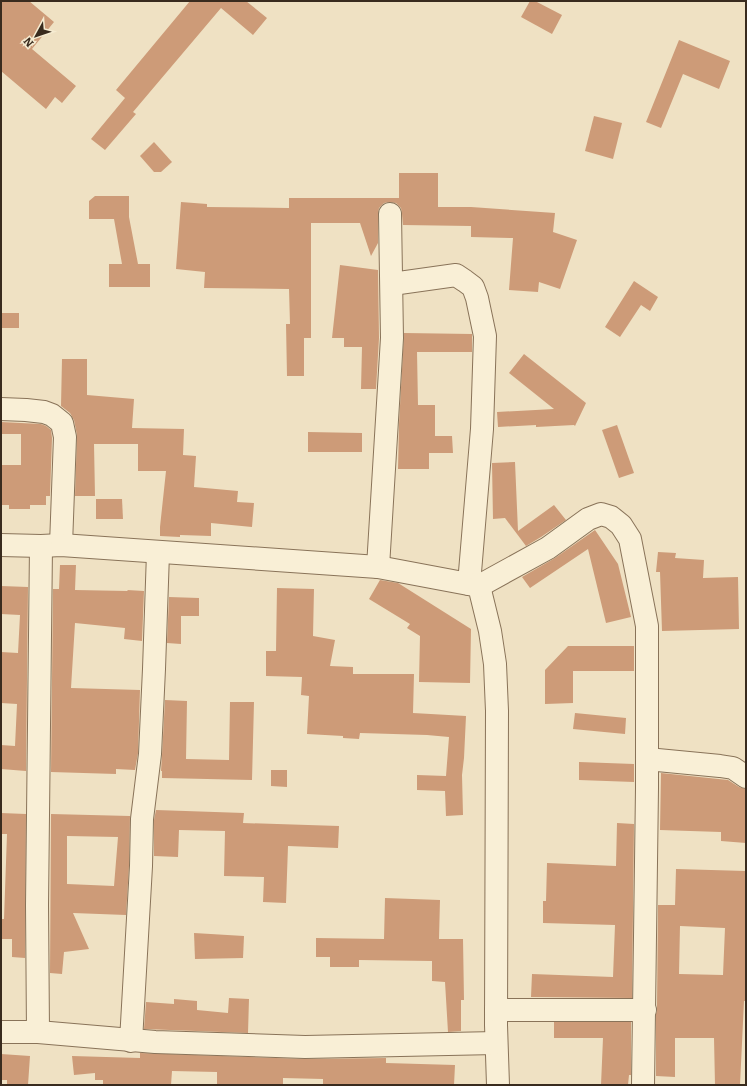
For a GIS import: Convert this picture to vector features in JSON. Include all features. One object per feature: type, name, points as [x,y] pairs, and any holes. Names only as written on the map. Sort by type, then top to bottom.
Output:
[{"type":"street","points":[[378,567],[392,338],[390,214]]},
{"type":"street","points":[[392,284],[456,275],[473,287],[477,298],[485,336],[474,585],[490,631],[495,664],[497,711],[496,1043],[498,1085]]},
{"type":"street","points":[[1,409],[44,412],[52,415],[62,423],[65,437],[51,546],[38,889],[38,1032]]},
{"type":"street","points":[[1,545],[51,546],[258,558],[378,567],[474,585],[548,548],[588,519],[601,514],[610,517],[621,525],[630,539],[647,626],[643,1085]]},
{"type":"street","points":[[131,1041],[141,866],[142,819],[150,746],[158,553]]},
{"type":"street","points":[[647,759],[733,768],[746,777]]},
{"type":"street","points":[[496,1010],[644,1010]]},
{"type":"street","points":[[1,1032],[38,1032],[131,1041],[305,1047],[496,1043]]},
{"type":"building","points":[[1,1],[29,1],[54,22],[32,49],[76,86],[62,103],[55,97],[46,109],[1,71]]},
{"type":"building","points":[[190,1],[246,1],[267,18],[253,35],[221,8],[133,112],[136,114],[105,150],[91,139],[125,98],[116,90]]},
{"type":"building","points":[[530,1],[535,1],[562,15],[552,34],[521,17]]},
{"type":"building","points":[[679,40],[730,61],[719,89],[683,74],[661,128],[646,122]]},
{"type":"building","points":[[594,116],[622,123],[613,159],[585,151]]},
{"type":"building","points":[[154,142],[172,162],[161,172],[154,172],[140,156]]},
{"type":"building","points":[[399,173],[438,173],[438,207],[471,207],[555,213],[553,232],[577,240],[560,289],[539,282],[538,292],[509,290],[513,238],[471,237],[471,226],[403,225],[401,208],[396,203],[384,203],[379,208],[378,243],[371,256],[360,223],[311,223],[311,338],[304,338],[304,376],[287,376],[286,324],[290,324],[289,289],[204,288],[205,272],[176,269],[181,202],[207,204],[207,207],[289,208],[289,198],[399,198]]},
{"type":"building","points":[[95,196],[129,196],[129,217],[138,264],[150,264],[150,287],[109,287],[109,264],[122,264],[114,219],[89,219],[89,201]]},
{"type":"building","points":[[340,265],[378,270],[379,338],[376,389],[361,389],[362,347],[344,347],[344,338],[332,338]]},
{"type":"building","points":[[634,281],[658,297],[650,311],[641,305],[620,337],[605,327]]},
{"type":"building","points":[[1,313],[19,313],[19,328],[1,328]]},
{"type":"building","points":[[404,333],[472,334],[472,352],[417,352],[418,405],[435,405],[435,436],[452,436],[453,453],[429,453],[429,469],[398,469]]},
{"type":"building","points":[[524,354],[586,403],[575,426],[536,427],[536,425],[498,427],[497,412],[554,409],[509,373]]},
{"type":"building","points":[[62,359],[87,359],[87,395],[134,399],[132,428],[184,429],[183,455],[196,456],[194,487],[238,491],[237,502],[254,503],[252,527],[211,523],[211,536],[160,536],[166,471],[138,471],[138,444],[94,444],[95,496],[75,496],[77,435],[74,420],[70,413],[61,406]]},
{"type":"building","points":[[1,422],[41,424],[51,430],[50,496],[46,496],[46,505],[30,505],[30,509],[9,509],[9,505],[1,505],[1,465],[21,465],[21,434],[1,434]]},
{"type":"building","points":[[617,425],[634,473],[619,478],[602,430]]},
{"type":"building","points":[[308,432],[362,433],[362,452],[308,452]]},
{"type":"building","points":[[515,462],[518,531],[554,505],[566,520],[526,546],[505,518],[493,519],[492,463]]},
{"type":"building","points":[[96,499],[122,499],[123,519],[96,519]]},
{"type":"building","points":[[595,530],[618,564],[631,617],[606,623],[588,549],[530,588],[522,577],[555,558]]},
{"type":"building","points":[[658,552],[676,553],[675,558],[704,560],[703,578],[738,577],[739,629],[662,631],[660,572],[656,572]]},
{"type":"building","points":[[60,565],[76,565],[75,590],[144,591],[142,641],[124,639],[125,628],[75,623],[71,688],[140,690],[138,753],[135,770],[116,769],[116,774],[51,772],[53,589],[59,589]]},
{"type":"building","points":[[380,580],[398,583],[471,629],[470,683],[419,682],[420,636],[407,628],[410,624],[369,599]]},
{"type":"building","points":[[1,586],[28,587],[26,771],[1,769],[1,745],[15,746],[17,704],[1,703],[1,652],[18,653],[20,615],[1,614]]},
{"type":"building","points":[[277,588],[314,589],[313,636],[335,640],[330,666],[353,667],[353,674],[414,674],[413,713],[466,716],[462,775],[463,815],[446,816],[445,791],[417,790],[417,775],[446,776],[449,737],[360,733],[359,739],[343,738],[343,736],[307,734],[309,696],[301,695],[302,677],[266,676],[266,651],[276,651]]},
{"type":"building","points":[[169,597],[199,598],[199,616],[181,616],[181,644],[167,643]]},
{"type":"building","points":[[568,646],[634,646],[634,671],[573,671],[573,703],[545,704],[545,670]]},
{"type":"building","points":[[165,700],[187,701],[186,759],[229,760],[230,702],[254,702],[252,780],[162,778],[161,771]]},
{"type":"building","points":[[575,713],[626,718],[625,734],[573,729]]},
{"type":"building","points":[[579,762],[634,764],[634,782],[579,780]]},
{"type":"building","points":[[271,770],[287,770],[287,787],[271,786]]},
{"type":"building","points":[[661,773],[728,780],[739,787],[746,789],[746,843],[721,841],[721,832],[660,830]]},
{"type":"building","points":[[156,810],[244,813],[243,823],[339,826],[338,848],[288,846],[286,903],[263,902],[264,877],[224,876],[225,831],[179,830],[178,857],[154,856],[154,820]]},
{"type":"building","points":[[1,813],[26,814],[25,958],[12,957],[12,939],[1,939],[1,919],[4,919],[7,834],[1,834]]},
{"type":"building","points":[[51,814],[130,816],[126,915],[73,913],[89,949],[64,952],[62,974],[50,973]],"holes":[[[67,836],[118,837],[114,886],[67,884]]]},
{"type":"building","points":[[617,823],[634,824],[632,998],[531,997],[532,974],[613,977],[615,925],[543,923],[543,901],[546,901],[547,863],[616,866]]},
{"type":"building","points":[[676,869],[746,871],[746,1001],[744,1001],[740,1085],[715,1085],[714,1038],[675,1038],[675,1077],[656,1076],[658,905],[675,905]],"holes":[[[680,926],[725,928],[723,975],[679,974]]]},
{"type":"building","points":[[385,898],[440,900],[439,939],[463,939],[464,1000],[461,1000],[461,1031],[448,1032],[445,982],[432,981],[432,961],[359,960],[359,967],[330,967],[330,957],[316,957],[316,938],[384,939]]},
{"type":"building","points":[[194,933],[244,936],[243,958],[195,959]]},
{"type":"building","points":[[229,998],[249,999],[248,1033],[144,1029],[146,1002],[174,1004],[174,999],[197,1001],[197,1010],[228,1013]]},
{"type":"building","points":[[554,1022],[631,1022],[631,1075],[629,1075],[628,1085],[601,1085],[603,1038],[554,1038]]},
{"type":"building","points":[[140,1053],[305,1059],[386,1058],[386,1063],[455,1065],[454,1085],[323,1085],[323,1079],[283,1078],[283,1085],[217,1085],[217,1072],[172,1071],[171,1085],[103,1085],[103,1080],[95,1080],[95,1073],[74,1075],[72,1056],[140,1058]]},
{"type":"building","points":[[1,1054],[30,1056],[28,1085],[7,1085],[7,1080],[1,1080]]}]
